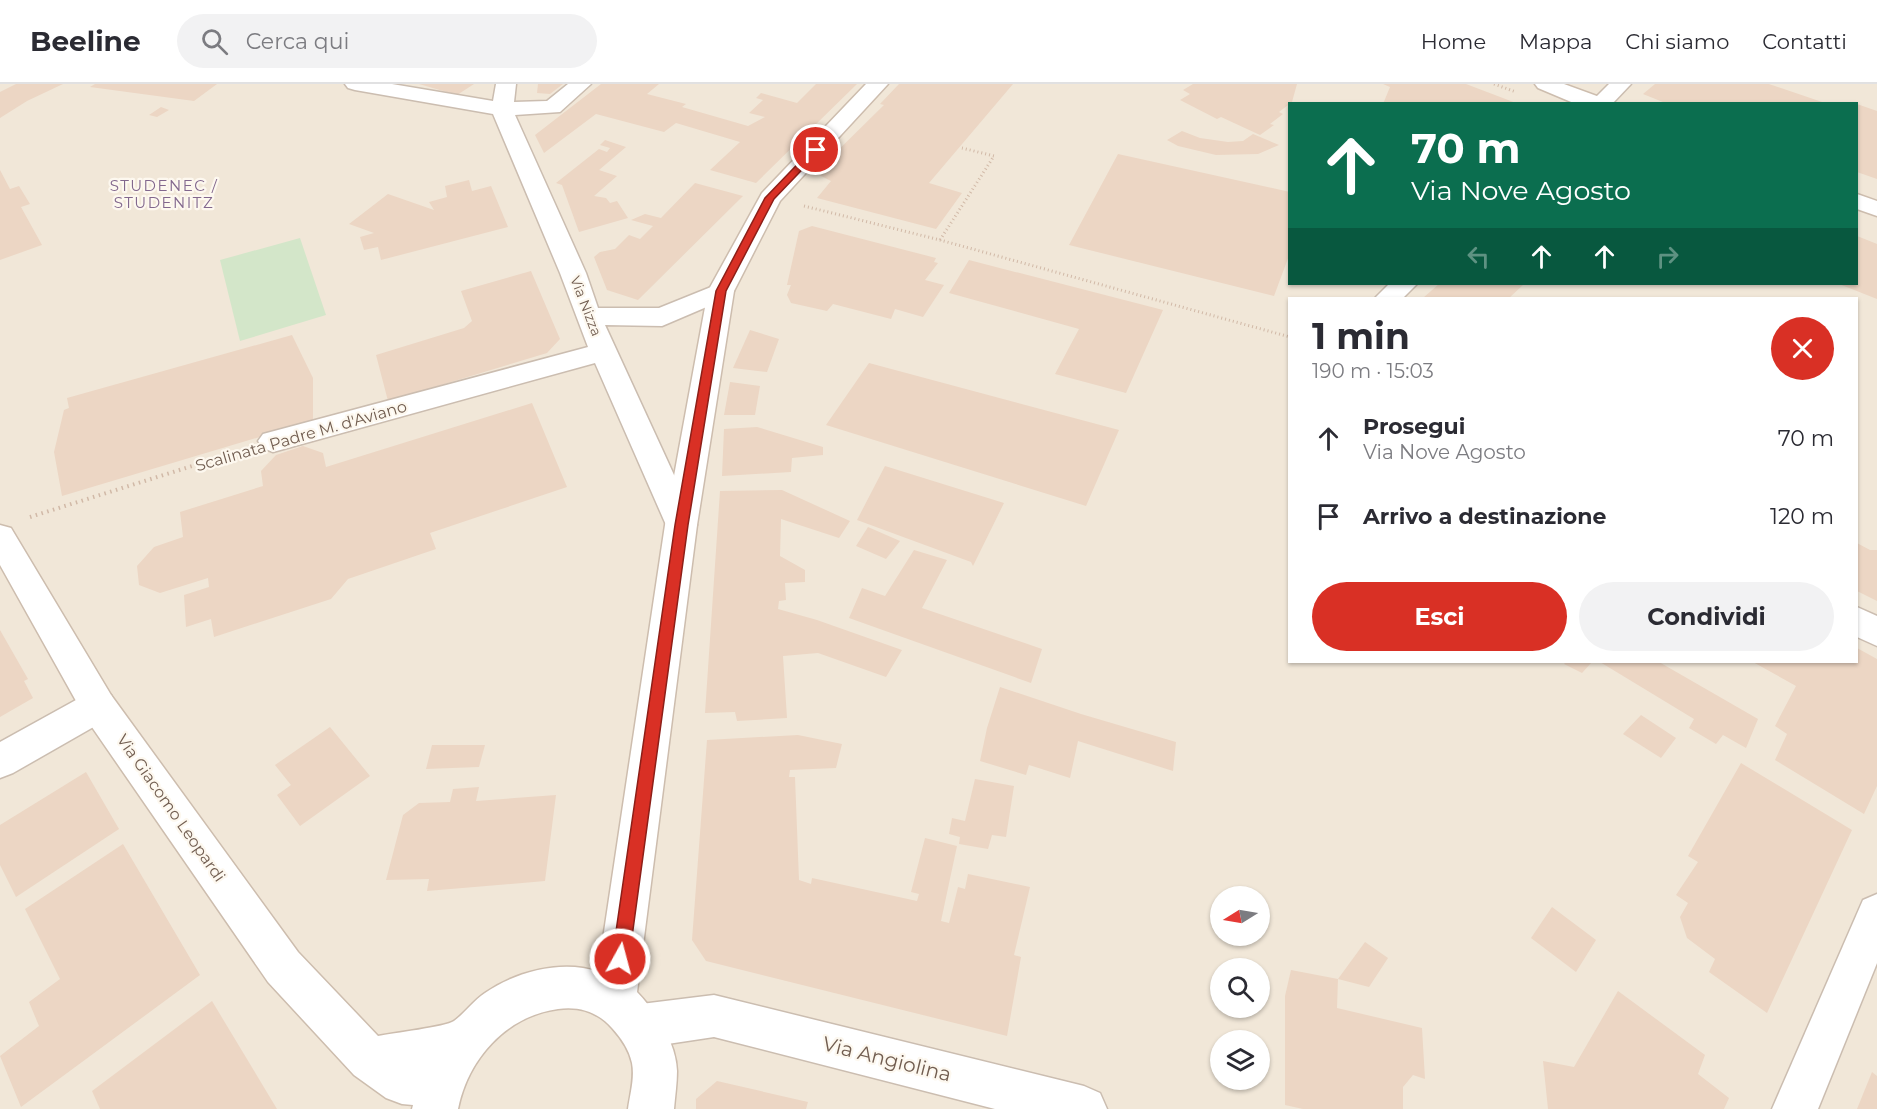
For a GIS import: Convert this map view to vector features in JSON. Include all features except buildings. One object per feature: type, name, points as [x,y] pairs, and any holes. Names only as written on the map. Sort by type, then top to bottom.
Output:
[{"type":"street","points":[[355,84],[504,97],[552,107],[581,84]]},
{"type":"street","points":[[651,1109],[622,1019],[623,939],[681,525],[721,291],[770,198],[878,84]]},
{"type":"street","points":[[1545,84],[1593,102]]},
{"type":"street","points":[[1600,102],[1621,84]]},
{"type":"street","name":"Via Nizza","points":[[504,97],[588,316],[681,525]]},
{"type":"street","points":[[1858,201],[1877,209]]},
{"type":"street","points":[[1389,297],[1403,285]]},
{"type":"street","points":[[588,316],[662,317],[721,291]]},
{"type":"street","name":"Scalinata Padre M. d'Aviano","points":[[273,441],[604,352]]},
{"type":"street","name":"Via Giacomo Leopardi","points":[[11,528],[98,705],[283,967],[370,1059],[402,1082],[437,1097]]},
{"type":"street","points":[[1858,622],[1877,632]]},
{"type":"street","points":[[0,761],[98,705]]},
{"type":"street","points":[[1796,1109],[1877,914]]},
{"type":"street","points":[[437,1097],[464,1042],[498,1009],[538,989],[622,1019]]},
{"type":"street","name":"Via Angiolina","points":[[622,1019],[690,1020],[714,1016],[1084,1109]]},
{"type":"street","points":[[370,1059],[464,1042]]},
{"type":"path","points":[[940,240],[993,156],[962,148]]},
{"type":"path","points":[[770,198],[940,240],[1288,336]]},
{"type":"path","name":"Scalinata Padre M. d'Aviano","points":[[11,528],[273,441]]},
{"type":"shaded area","points":[[0,84],[1877,84],[1877,1109],[0,1109]]},
{"type":"green space","points":[[300,238],[326,315],[240,341],[220,260]]},
{"type":"district","name":"STUDENEC / STUDENITZ","points":[[164,194]]},
{"type":"route","points":[[620,959],[681,525],[721,291],[770,198],[816,150]]}]
